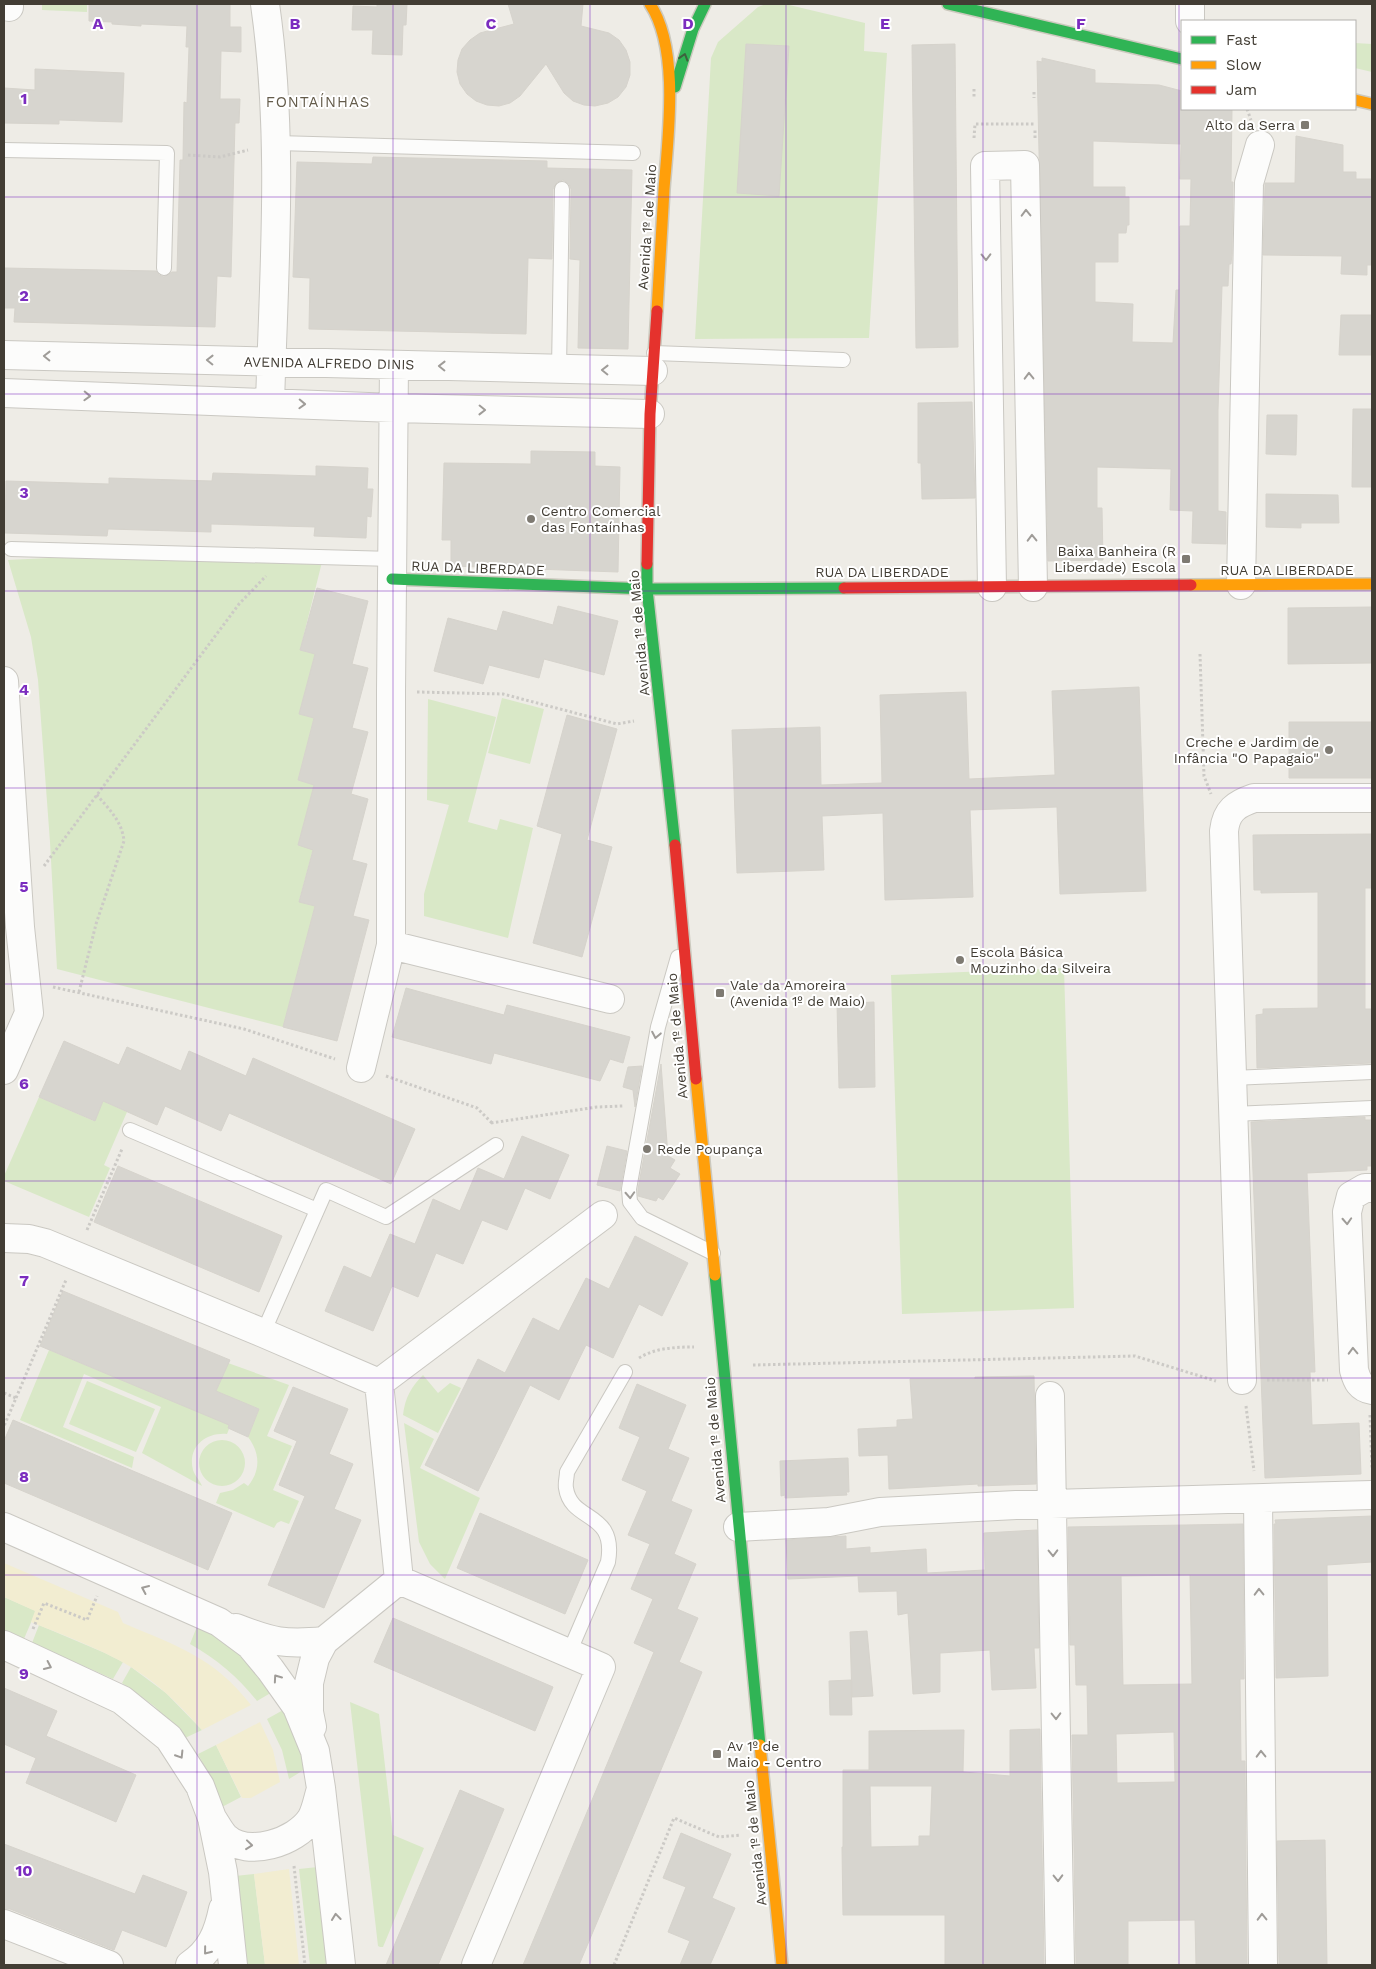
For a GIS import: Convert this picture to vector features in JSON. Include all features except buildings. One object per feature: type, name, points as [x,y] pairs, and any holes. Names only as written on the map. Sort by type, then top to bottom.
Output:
[{"type":"main road","name":"Avenida 1º de Maio","points":[[650,4],[656,13],[666,50],[670,103],[650,414],[647,590],[684,937],[738,1527],[782,1965]]},
{"type":"main road","name":"Avenida 1º de Maio","points":[[670,103],[693,29],[705,4]]},
{"type":"main road","points":[[948,4],[1181,59]]},
{"type":"main road","points":[[1356,100],[1372,104]]},
{"type":"main road","name":"RUA DA LIBERDADE","points":[[392,569],[647,590],[1372,584]]},
{"type":"street","points":[[265,4],[270,40],[277,143],[270,403]]},
{"type":"street","points":[[1190,4],[1190,20]]},
{"type":"street","points":[[1241,585],[1249,184],[1260,145]]},
{"type":"street","points":[[992,587],[985,166],[1025,165],[1033,587]]},
{"type":"street","name":"AVENIDA ALFREDO DINIS","points":[[4,355],[559,369],[654,362]]},
{"type":"street","points":[[362,1068],[392,945],[391,691],[394,365]]},
{"type":"street","points":[[4,393],[394,408],[650,414]]},
{"type":"street","points":[[4,682],[18,886],[12,924],[26,987],[29,1013],[4,1070]]},
{"type":"street","points":[[1242,1380],[1225,821],[1234,807],[1254,798],[1372,798]]},
{"type":"street","points":[[392,945],[610,999]]},
{"type":"street","points":[[1366,1386],[1354,1370],[1361,1290],[1347,1212],[1351,1196],[1358,1191],[1372,1188]]},
{"type":"street","points":[[379,1383],[603,1215]]},
{"type":"street","points":[[4,1238],[29,1239],[45,1243],[379,1383]]},
{"type":"street","points":[[379,1383],[399,1580]]},
{"type":"street","points":[[1050,1396],[1060,1965]]},
{"type":"street","points":[[738,1527],[829,1522],[880,1512],[1052,1504],[1372,1495]]},
{"type":"street","points":[[1258,1499],[1263,1965]]},
{"type":"street","points":[[4,1527],[219,1622],[265,1639],[283,1643],[324,1641]]},
{"type":"street","points":[[399,1580],[601,1667],[476,1965]]},
{"type":"street","points":[[341,1965],[322,1788],[309,1712],[309,1683],[315,1658],[324,1641],[399,1580]]},
{"type":"street","points":[[219,1622],[250,1645],[270,1669],[297,1707],[316,1751]]},
{"type":"street","points":[[13,1649],[122,1700],[170,1738],[200,1786],[212,1818],[223,1872],[233,1965]]},
{"type":"street","points":[[212,1818],[226,1837],[244,1846],[268,1846],[294,1836],[311,1818],[322,1788]]},
{"type":"street","points":[[190,1965],[201,1958],[213,1943],[221,1921],[226,1898]]},
{"type":"street","points":[[4,1924],[109,1965]]},
{"type":"lane","points":[[277,143],[633,154]]},
{"type":"lane","points":[[4,150],[167,153],[164,268]]},
{"type":"lane","points":[[559,369],[562,189]]},
{"type":"lane","points":[[654,362],[843,360]]},
{"type":"lane","points":[[11,549],[287,557],[392,569]]},
{"type":"lane","points":[[684,937],[658,1027],[629,1190],[630,1202],[642,1218],[712,1253]]},
{"type":"lane","points":[[1232,1078],[1372,1072]]},
{"type":"lane","points":[[1233,1114],[1372,1108]]},
{"type":"lane","points":[[130,1130],[317,1210]]},
{"type":"lane","points":[[263,1333],[326,1190],[386,1216],[496,1146]]},
{"type":"lane","points":[[569,1653],[608,1562],[610,1549],[608,1536],[598,1522],[575,1507],[569,1498],[566,1487],[567,1472],[624,1372]]},
{"type":"path","points":[[974,89],[974,99]]},
{"type":"path","points":[[1034,92],[1034,98]]},
{"type":"path","points":[[974,138],[975,124],[1035,126],[1035,138]]},
{"type":"path","points":[[167,153],[220,157],[277,143]]},
{"type":"path","points":[[18,886],[30,884],[239,604],[257,584],[287,557]]},
{"type":"path","points":[[1200,654],[1204,776],[1212,797],[1228,814]]},
{"type":"path","points":[[391,691],[503,694],[617,724],[661,715]]},
{"type":"path","points":[[79,992],[96,924],[124,841],[123,830],[117,817],[96,794]]},
{"type":"path","points":[[26,987],[58,987],[244,1029],[477,1108],[492,1123]]},
{"type":"path","points":[[624,1372],[641,1357],[654,1351],[673,1348],[721,1346]]},
{"type":"path","points":[[753,1365],[1135,1356],[1215,1381],[1242,1380],[1366,1386],[1372,1477]]},
{"type":"path","points":[[1242,1380],[1258,1499]]},
{"type":"path","points":[[4,1393],[16,1398],[4,1426]]},
{"type":"path","points":[[13,1649],[44,1603],[87,1620],[106,1572]]},
{"type":"path","points":[[614,1965],[674,1818],[720,1837],[769,1832]]},
{"type":"path","points":[[294,1864],[305,1965]]},
{"type":"green space","points":[[42,4],[87,4],[87,12],[42,10]]},
{"type":"green space","points":[[766,4],[785,4],[865,23],[864,51],[887,53],[869,338],[695,339],[711,58],[718,42],[758,7]]},
{"type":"green space","points":[[1356,43],[1372,44],[1372,72],[1356,68]]},
{"type":"green space","points":[[109,555],[322,562],[300,650],[315,654],[299,714],[314,718],[298,780],[314,785],[298,845],[313,849],[299,901],[315,906],[283,1027],[57,969],[38,680],[31,637],[8,560]]},
{"type":"green space","points":[[502,698],[544,709],[530,764],[488,753]]},
{"type":"green space","points":[[428,699],[496,717],[468,822],[497,830],[500,819],[533,828],[508,938],[424,916],[424,894],[449,805],[427,800]]},
{"type":"green space","points":[[1064,968],[1074,1308],[902,1314],[891,975]]},
{"type":"green space","points":[[39,1097],[94,1121],[103,1101],[127,1112],[104,1165],[110,1168],[89,1217],[4,1181],[4,1176]]},
{"type":"green space","points":[[49,1350],[206,1415],[228,1363],[289,1385],[267,1436],[292,1446],[273,1490],[299,1501],[289,1524],[281,1521],[274,1528],[216,1503],[220,1493],[233,1490],[244,1483],[248,1486],[255,1474],[257,1455],[248,1437],[259,1409],[239,1401],[227,1434],[205,1438],[196,1448],[193,1454],[193,1470],[202,1486],[142,1453],[161,1407],[84,1374],[63,1427],[134,1457],[132,1468],[20,1420]]},
{"type":"green space","points":[[423,1375],[438,1393],[450,1383],[461,1388],[438,1433],[403,1415],[409,1393]]},
{"type":"green space","points":[[87,1381],[155,1409],[136,1452],[69,1424]]},
{"type":"green space","points":[[404,1423],[434,1439],[420,1468],[480,1498],[445,1579],[430,1564],[419,1542]]},
{"type":"green space","points":[[217,1440],[227,1440],[241,1450],[245,1463],[241,1476],[235,1482],[227,1486],[217,1486],[203,1476],[199,1468],[199,1458],[209,1444]]},
{"type":"green space","points":[[4,1597],[36,1611],[23,1641],[4,1632]]},
{"type":"green space","points":[[198,1624],[238,1651],[274,1691],[257,1701],[226,1669],[190,1644]]},
{"type":"green space","points":[[39,1625],[123,1662],[113,1679],[32,1643]]},
{"type":"green space","points":[[131,1667],[166,1693],[202,1730],[185,1738],[154,1706],[122,1683]]},
{"type":"green space","points":[[350,1702],[379,1714],[393,1835],[424,1848],[383,1947],[378,1946]]},
{"type":"green space","points":[[285,1709],[292,1723],[307,1768],[289,1779],[282,1750],[267,1719]]},
{"type":"green space","points":[[216,1745],[241,1797],[222,1807],[212,1781],[198,1754]]},
{"type":"green space","points":[[318,1867],[329,1965],[310,1965],[299,1869]]},
{"type":"green space","points":[[254,1874],[265,1965],[245,1965],[235,1876]]},
{"type":"sand","points":[[4,1563],[118,1612],[123,1623],[177,1646],[193,1655],[223,1675],[251,1705],[202,1730],[168,1695],[133,1668],[90,1646],[31,1622],[35,1611],[4,1597]]},
{"type":"sand","points":[[260,1722],[273,1750],[280,1782],[251,1798],[242,1798],[216,1745]]},
{"type":"sand","points":[[289,1869],[299,1965],[265,1965],[254,1874]]},
{"type":"traffic: fast","points":[[675,87],[693,29],[705,4]]},
{"type":"traffic: fast","points":[[948,4],[1181,59]]},
{"type":"traffic: fast","points":[[647,564],[647,589],[675,845]]},
{"type":"traffic: fast","points":[[392,579],[647,589],[844,588]]},
{"type":"traffic: fast","points":[[715,1275],[760,1745]]},
{"type":"traffic: slow","points":[[650,4],[659,23],[665,45],[669,69],[670,94],[657,311]]},
{"type":"traffic: slow","points":[[1356,100],[1372,104]]},
{"type":"traffic: slow","points":[[1191,585],[1372,584]]},
{"type":"traffic: slow","points":[[696,1079],[715,1275]]},
{"type":"traffic: slow","points":[[760,1745],[782,1965]]},
{"type":"traffic: jam","points":[[647,564],[650,414],[657,311]]},
{"type":"traffic: jam","points":[[844,588],[1191,585]]},
{"type":"traffic: jam","points":[[675,845],[696,1079]]},
{"type":"place","name":"Alto da Serra","points":[[1305,125]]},
{"type":"place","name":"Centro Comercial das Fontaínhas","points":[[531,519]]},
{"type":"place","name":"Baixa Banheira (R Liberdade) Escola","points":[[1186,559]]},
{"type":"place","name":"Creche e Jardim de Infância \"O Papagaio\"","points":[[1329,750]]},
{"type":"place","name":"Escola Básica Mouzinho da Silveira","points":[[960,960]]},
{"type":"place","name":"Vale da Amoreira (Avenida 1º de Maio)","points":[[720,993]]},
{"type":"place","name":"Rede Poupança","points":[[647,1149]]},
{"type":"place","name":"Av 1º de Maio - Centro","points":[[717,1754]]},
{"type":"district","name":"FONTAÍNHAS","points":[[318,102]]}]
